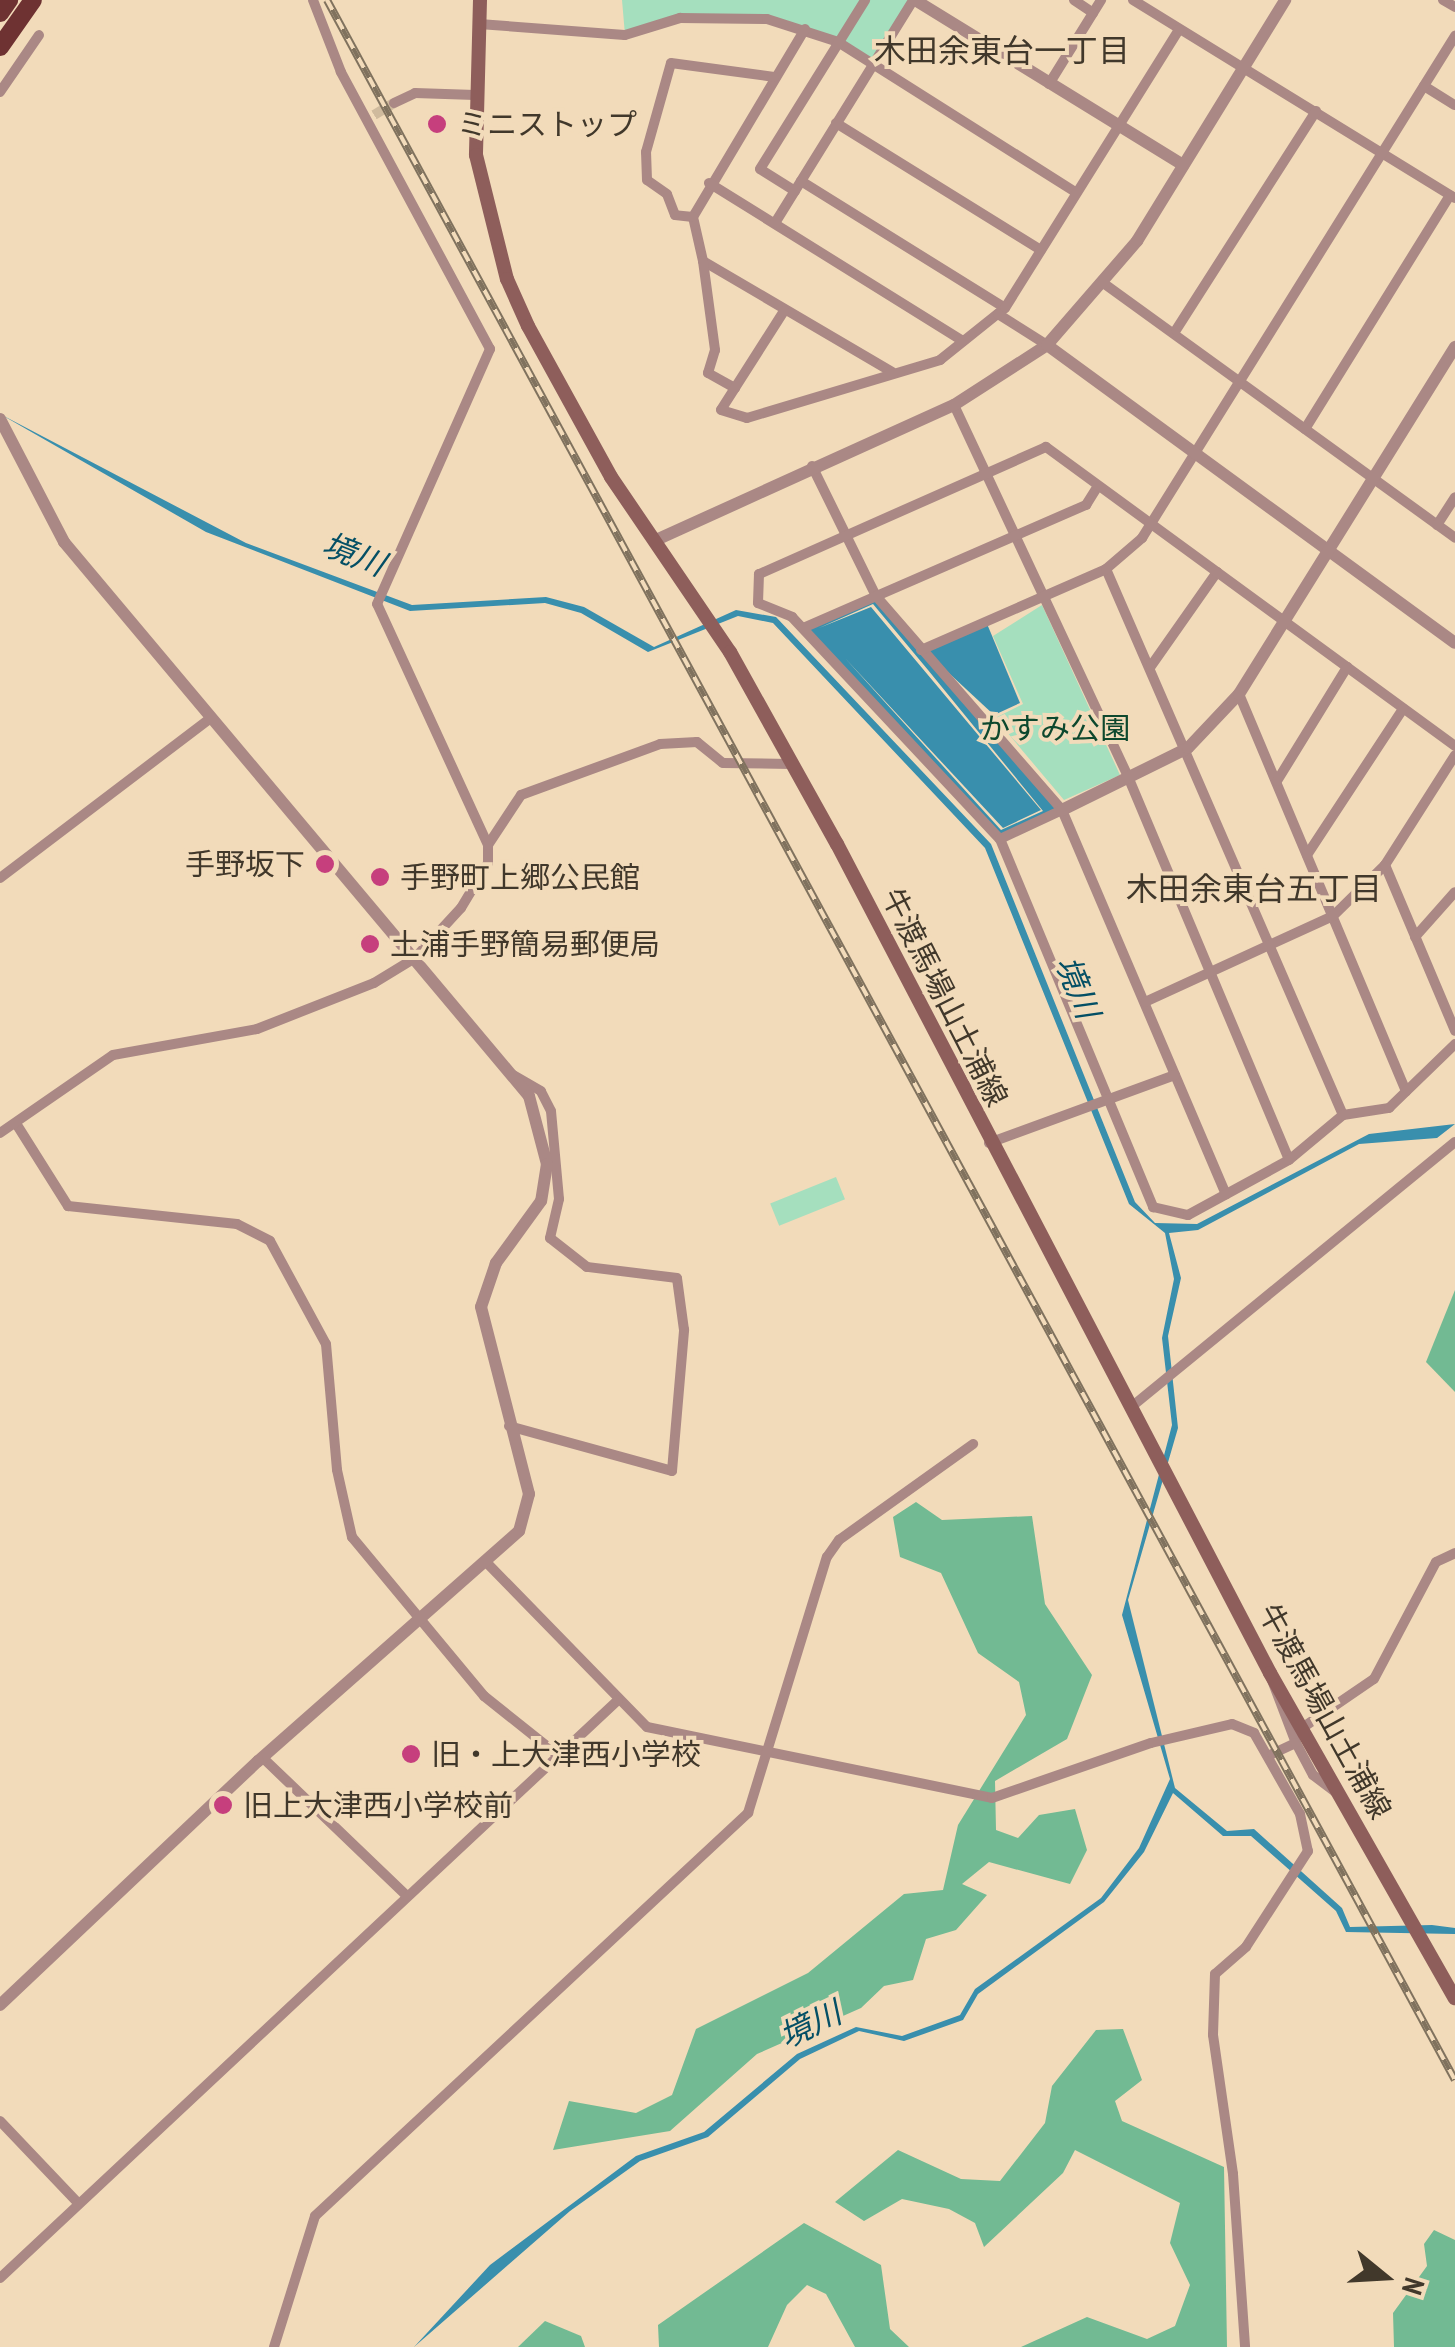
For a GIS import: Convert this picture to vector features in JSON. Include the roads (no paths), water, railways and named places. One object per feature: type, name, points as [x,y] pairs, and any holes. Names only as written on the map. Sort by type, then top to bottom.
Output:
[{"type":"highway","points":[[0,13],[9,0]]},
{"type":"highway","points":[[0,46],[33,0]]},
{"type":"main road","name":"牛渡馬場山土浦線","points":[[480,0],[475,95],[479,174],[506,279],[583,427],[791,764],[1270,1674],[1305,1726],[1455,1998]]},
{"type":"street","points":[[313,0],[490,349],[378,604],[488,846]]},
{"type":"street","points":[[865,0],[760,169],[798,186],[1001,311],[1455,643]]},
{"type":"street","points":[[775,223],[914,0],[1183,165]]},
{"type":"street","points":[[1074,0],[1093,13]]},
{"type":"street","points":[[1049,84],[1101,0]]},
{"type":"street","points":[[1134,0],[1453,196],[1305,429]]},
{"type":"street","points":[[656,540],[954,404],[1047,346],[1106,286],[1285,0]]},
{"type":"street","points":[[1444,0],[1455,7]]},
{"type":"street","points":[[479,24],[625,34],[710,15],[804,30],[838,42],[1075,192]]},
{"type":"street","points":[[735,388],[708,373],[715,350],[693,217],[709,183],[804,30]]},
{"type":"street","points":[[784,310],[721,410],[747,418],[940,360],[1001,311],[1179,30]]},
{"type":"street","points":[[0,92],[39,35]]},
{"type":"street","points":[[920,650],[984,616],[1044,598],[1106,569],[1152,525],[1455,36]]},
{"type":"street","points":[[693,217],[675,215],[667,194],[647,180],[646,152],[672,64],[774,76]]},
{"type":"street","points":[[1424,86],[1455,104]]},
{"type":"street","points":[[394,103],[415,93],[475,95]]},
{"type":"street","points":[[1176,330],[1316,111]]},
{"type":"street","points":[[836,123],[1041,250]]},
{"type":"street","points":[[709,183],[964,341]]},
{"type":"street","points":[[703,261],[892,372]]},
{"type":"street","points":[[1106,286],[1176,330],[1455,538]]},
{"type":"street","points":[[1000,838],[1188,748],[1240,694],[1455,347]]},
{"type":"street","points":[[954,404],[1130,779],[1289,1160]]},
{"type":"street","points":[[0,2005],[262,1758],[512,1541],[528,1504],[481,1307],[496,1263],[541,1200],[547,1164],[539,1114],[512,1074],[64,542],[1,422]]},
{"type":"street","points":[[1455,746],[1046,447],[759,574],[758,603],[803,628],[1000,838],[1153,1207],[1188,1215],[1226,1195],[1289,1160],[1343,1115],[1374,1115],[1406,1091],[1455,1044]]},
{"type":"street","points":[[812,466],[843,536],[876,596],[1062,810],[1226,1195]]},
{"type":"street","points":[[803,628],[1086,505],[1098,486]]},
{"type":"street","points":[[1438,526],[1455,497]]},
{"type":"street","points":[[1106,569],[1188,748],[1343,1115]]},
{"type":"street","points":[[1151,666],[1217,572]]},
{"type":"street","points":[[1276,780],[1346,667]]},
{"type":"street","points":[[1240,694],[1406,1091]]},
{"type":"street","points":[[1307,855],[1404,709]]},
{"type":"street","points":[[0,878],[211,718]]},
{"type":"street","points":[[0,1133],[17,1125],[113,1055],[284,1020],[414,958],[484,876],[488,846],[521,795],[660,744],[697,742],[723,763],[791,764]]},
{"type":"street","points":[[1144,1002],[1272,948],[1333,916],[1386,865],[1455,755]]},
{"type":"street","points":[[1386,865],[1455,1031]]},
{"type":"street","points":[[1415,937],[1455,892]]},
{"type":"street","points":[[509,1426],[672,1471],[684,1330],[676,1278],[586,1267],[550,1238],[558,1199],[551,1111],[541,1090],[512,1074]]},
{"type":"street","points":[[988,1143],[1175,1075]]},
{"type":"street","points":[[17,1125],[68,1206],[237,1224],[270,1241],[326,1344],[336,1470],[352,1537],[416,1621],[484,1696],[558,1755]]},
{"type":"street","points":[[1130,1408],[1455,1142]]},
{"type":"street","points":[[274,2347],[315,2216],[748,1813],[833,1548],[973,1444]]},
{"type":"street","points":[[1305,1726],[1374,1679],[1436,1562],[1455,1554]]},
{"type":"street","points":[[487,1563],[647,1727],[992,1798],[1232,1724],[1254,1733],[1272,1754],[1308,1850],[1246,1946],[1215,1974],[1213,2035],[1233,2174],[1244,2347]]},
{"type":"street","points":[[1270,1674],[1296,1743],[1313,1775],[1340,1795]]},
{"type":"street","points":[[0,2278],[618,1700]]},
{"type":"street","points":[[1272,1754],[1296,1743]]},
{"type":"street","points":[[262,1758],[407,1896]]},
{"type":"street","points":[[0,2121],[78,2203]]},
{"type":"water","points":[[0,414],[246,543],[412,605],[546,597],[584,607],[654,647],[736,610],[776,617],[991,844],[1135,1202],[1155,1223],[1197,1224],[1369,1134],[1455,1124],[1437,1138],[1359,1144],[1198,1230],[1169,1233],[1181,1278],[1168,1336],[1178,1428],[1128,1600],[1175,1788],[1227,1831],[1254,1829],[1342,1908],[1350,1927],[1432,1925],[1455,1928],[1455,1934],[1346,1932],[1336,1911],[1251,1836],[1223,1836],[1173,1793],[1144,1852],[1104,1902],[978,1994],[963,2020],[904,2041],[859,2031],[800,2059],[708,2137],[640,2161],[570,2211],[414,2347],[490,2265],[636,2156],[704,2132],[797,2054],[856,2027],[902,2036],[960,2015],[975,1989],[1101,1898],[1139,1848],[1170,1779],[1122,1615],[1172,1425],[1162,1338],[1174,1279],[1165,1233],[1129,1204],[985,848],[773,623],[738,616],[648,652],[581,613],[545,603],[410,611],[206,532]]},
{"type":"water","points":[[875,599],[1059,809],[1001,835],[806,629]],"holes":[[[873,604],[1043,811],[1001,830],[844,657],[1003,828],[1041,810],[871,607],[819,628]]]},
{"type":"water","points":[[985,619],[1020,703],[994,715],[924,650]]},
{"type":"tunnel","points":[[374,115],[394,103]]},
{"type":"railway","points":[[327,0],[1455,2080]]},
{"type":"place","name":"ミニストップ","points":[[437,124]]},
{"type":"place","name":"手野坂下","points":[[325,864]]},
{"type":"place","name":"手野町上郷公民館","points":[[380,877]]},
{"type":"place","name":"土浦手野簡易郵便局","points":[[370,944]]},
{"type":"place","name":"旧・上大津西小学校","points":[[411,1754]]},
{"type":"place","name":"旧上大津西小学校前","points":[[223,1805]]},
{"type":"district","name":"木田余東台一丁目","points":[[1002,50]]},
{"type":"district","name":"木田余東台五丁目","points":[[1254,888]]},
{"type":"water label","name":"境川","points":[[354,554]]},
{"type":"water label","name":"境川","points":[[1078,987]]},
{"type":"water label","name":"境川","points":[[810,2024]]},
{"type":"park label","name":"かすみ公園","points":[[1055,728]]}]
